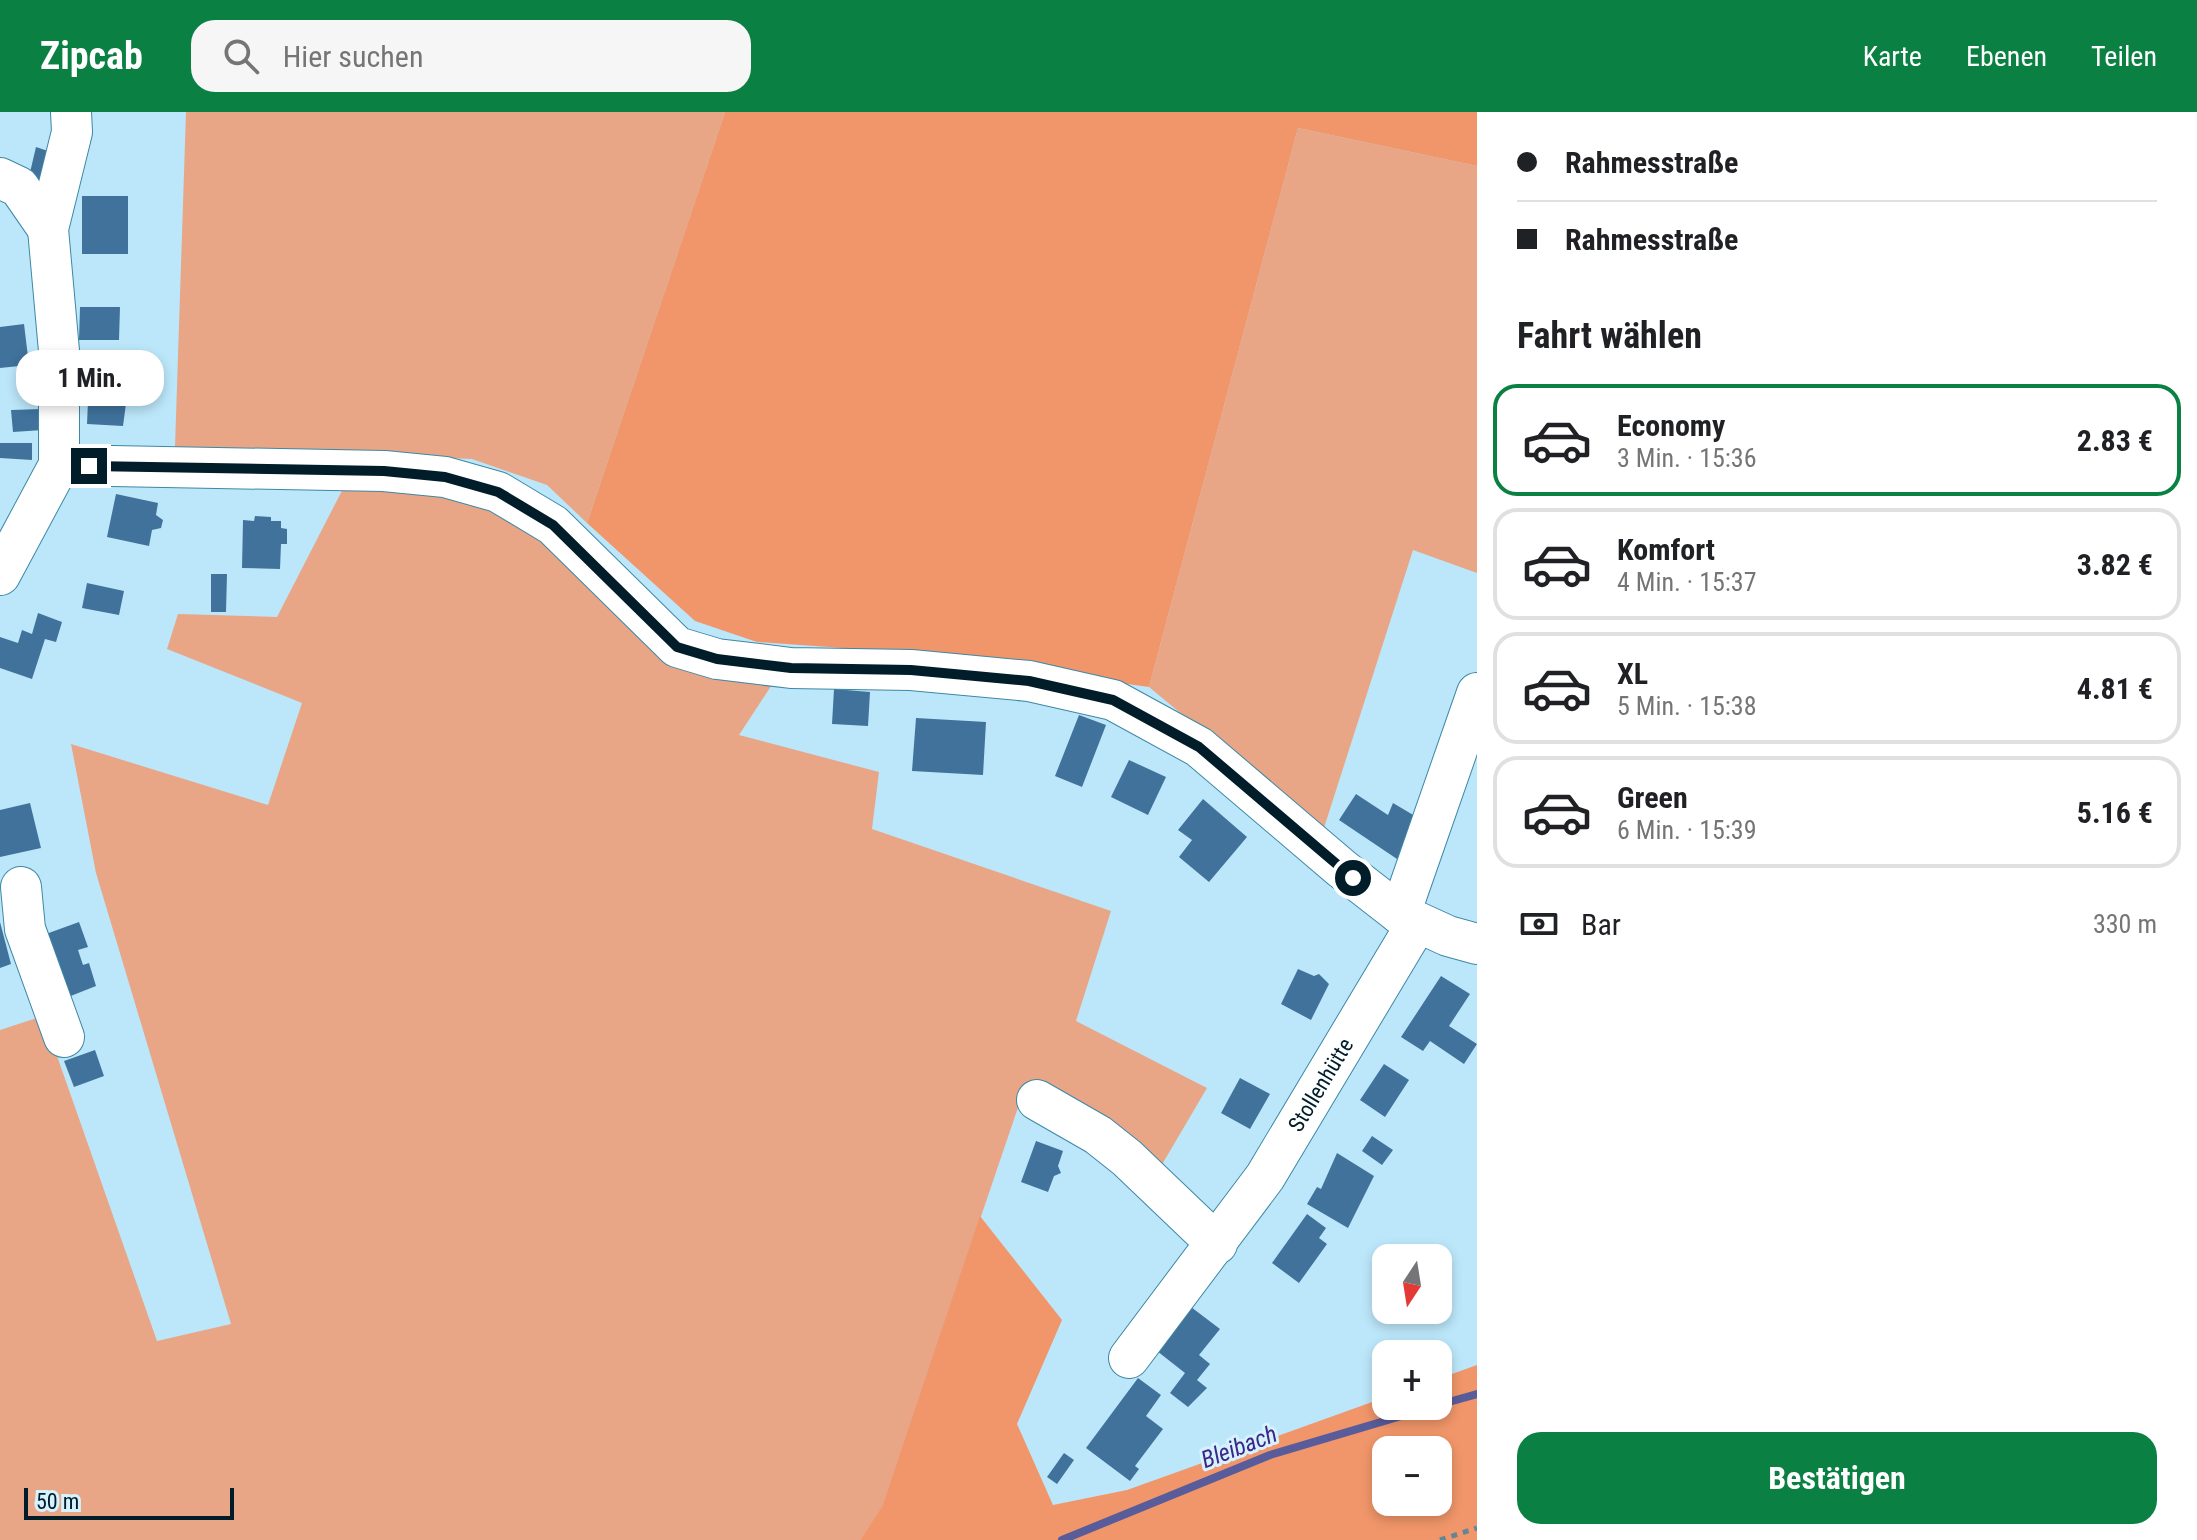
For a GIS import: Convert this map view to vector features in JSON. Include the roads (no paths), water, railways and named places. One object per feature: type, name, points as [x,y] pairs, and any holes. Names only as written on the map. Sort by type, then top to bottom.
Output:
[{"type":"street","points":[[0,575],[59,465],[59,351],[48,229],[72,132],[71,112]]},
{"type":"street","points":[[0,178],[19,187],[48,229]]},
{"type":"street","points":[[59,465],[384,471],[445,477],[498,492],[553,525],[677,647],[717,659],[791,668],[911,670],[1029,681],[1113,700],[1199,747],[1341,868],[1409,918],[1477,944]]},
{"type":"street","name":"Stollenhütte","points":[[1129,1358],[1265,1177],[1409,918],[1477,693]]},
{"type":"street","points":[[18,888],[25,929],[64,1037]]},
{"type":"street","points":[[1037,1100],[1098,1135],[1127,1158],[1217,1244]]},
{"type":"waterway","name":"Bleibach","points":[[1452,1401],[1477,1394]]},
{"type":"waterway","name":"Bleibach","points":[[1062,1540],[1270,1455],[1388,1420]]}]
